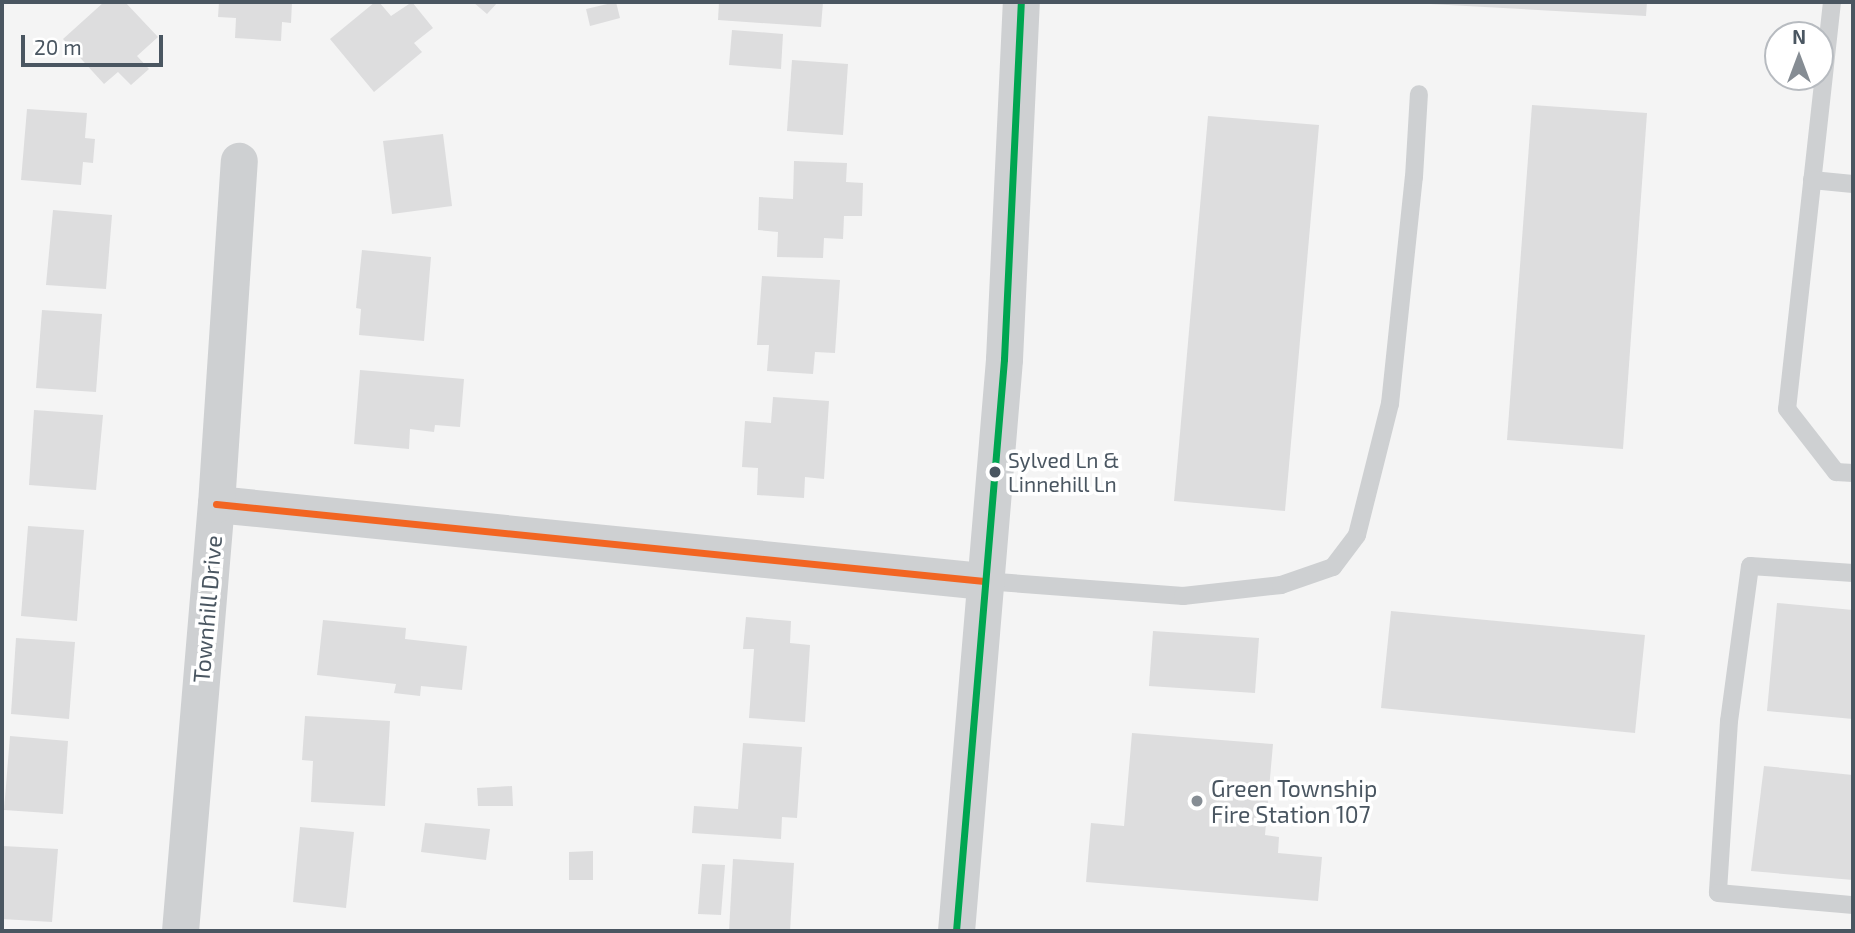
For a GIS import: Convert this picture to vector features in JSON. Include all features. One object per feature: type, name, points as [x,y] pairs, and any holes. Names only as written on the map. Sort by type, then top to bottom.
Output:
[{"type":"street","points":[[956,931],[1004,359],[1021,2]]},
{"type":"street","name":"Townhill Drive","points":[[180,931],[216,505],[239,161]]},
{"type":"street","points":[[216,505],[984,580]]},
{"type":"lane","points":[[1832,2],[1787,409],[1836,472],[1853,474]]},
{"type":"lane","points":[[984,580],[1184,596],[1281,585],[1333,567],[1357,535],[1390,404],[1414,177],[1419,94]]},
{"type":"lane","points":[[1812,180],[1853,184]]},
{"type":"lane","points":[[1853,573],[1750,566],[1729,721],[1718,893],[1853,905]]},
{"type":"building","points":[[104,2],[125,2],[158,37],[137,56],[149,69],[131,85],[118,72],[104,84],[63,39]]},
{"type":"building","points":[[219,2],[292,2],[291,23],[282,22],[281,41],[235,38],[236,18],[218,17]]},
{"type":"building","points":[[375,2],[379,2],[391,16],[412,2],[433,28],[414,43],[422,52],[374,92],[330,39]]},
{"type":"building","points":[[473,2],[498,2],[487,14]]},
{"type":"building","points":[[616,2],[620,18],[590,26],[586,9]]},
{"type":"building","points":[[719,2],[823,2],[821,27],[718,20]]},
{"type":"building","points":[[1393,2],[1647,2],[1646,16]]},
{"type":"building","points":[[732,30],[783,34],[781,69],[729,65]]},
{"type":"building","points":[[792,60],[848,64],[843,135],[787,131]]},
{"type":"building","points":[[1532,105],[1647,113],[1623,449],[1507,440]]},
{"type":"building","points":[[27,109],[87,113],[85,138],[95,139],[93,163],[83,162],[81,185],[21,180]]},
{"type":"building","points":[[1208,116],[1319,125],[1285,511],[1174,501]]},
{"type":"building","points":[[443,134],[452,206],[392,214],[383,141]]},
{"type":"building","points":[[794,161],[847,163],[846,182],[863,183],[862,216],[844,216],[843,239],[824,238],[823,258],[777,257],[778,232],[758,230],[759,197],[793,199]]},
{"type":"building","points":[[53,210],[112,215],[106,289],[46,285]]},
{"type":"building","points":[[362,250],[431,257],[424,341],[359,335],[361,309],[356,308]]},
{"type":"building","points":[[762,276],[840,280],[835,353],[815,352],[813,374],[767,371],[769,345],[757,345]]},
{"type":"building","points":[[42,310],[102,314],[96,392],[36,388]]},
{"type":"building","points":[[360,370],[464,379],[460,427],[435,425],[434,432],[410,429],[409,449],[354,444]]},
{"type":"building","points":[[773,397],[829,401],[824,479],[805,477],[804,498],[757,495],[758,468],[742,467],[745,421],[771,423]]},
{"type":"building","points":[[34,410],[103,415],[96,490],[29,485]]},
{"type":"building","points":[[28,526],[84,530],[77,621],[21,616]]},
{"type":"building","points":[[1777,603],[1853,610],[1853,719],[1767,711]]},
{"type":"building","points":[[1391,611],[1645,635],[1635,733],[1381,708]]},
{"type":"building","points":[[746,617],[791,621],[790,643],[810,645],[805,722],[749,718],[754,649],[743,649]]},
{"type":"building","points":[[323,620],[406,628],[405,639],[467,646],[462,690],[421,686],[420,696],[394,693],[396,684],[317,675]]},
{"type":"building","points":[[1153,631],[1259,638],[1255,693],[1149,686]]},
{"type":"building","points":[[16,638],[75,642],[69,719],[11,714]]},
{"type":"building","points":[[305,716],[390,721],[385,806],[311,802],[313,761],[302,760]]},
{"type":"building","name":"Green Township Fire Station 107","points":[[1132,733],[1273,744],[1265,835],[1279,837],[1278,853],[1322,857],[1318,901],[1086,882],[1091,823],[1124,826]]},
{"type":"building","points":[[10,736],[68,741],[63,814],[4,810]]},
{"type":"building","points":[[743,743],[802,747],[797,818],[782,817],[781,839],[692,833],[694,806],[738,809]]},
{"type":"building","points":[[1764,766],[1853,775],[1853,880],[1751,871]]},
{"type":"building","points":[[512,786],[513,806],[478,806],[477,788]]},
{"type":"building","points":[[425,823],[490,829],[486,860],[421,852]]},
{"type":"building","points":[[300,827],[354,832],[346,908],[293,902]]},
{"type":"building","points":[[3,846],[58,849],[52,922],[2,919]]},
{"type":"building","points":[[593,851],[593,880],[569,880],[569,852]]},
{"type":"building","points":[[733,859],[794,863],[790,931],[729,931]]},
{"type":"building","points":[[702,864],[725,865],[721,915],[698,914]]},
{"type":"transit line","points":[[956,931],[1004,359],[1021,2]]},
{"type":"transit line","points":[[216,504],[984,581]]},
{"type":"place","name":"Sylved Ln & Linnehill Ln","points":[[995,472]]},
{"type":"place","name":"Green Township Fire Station 107","points":[[1197,801]]}]
